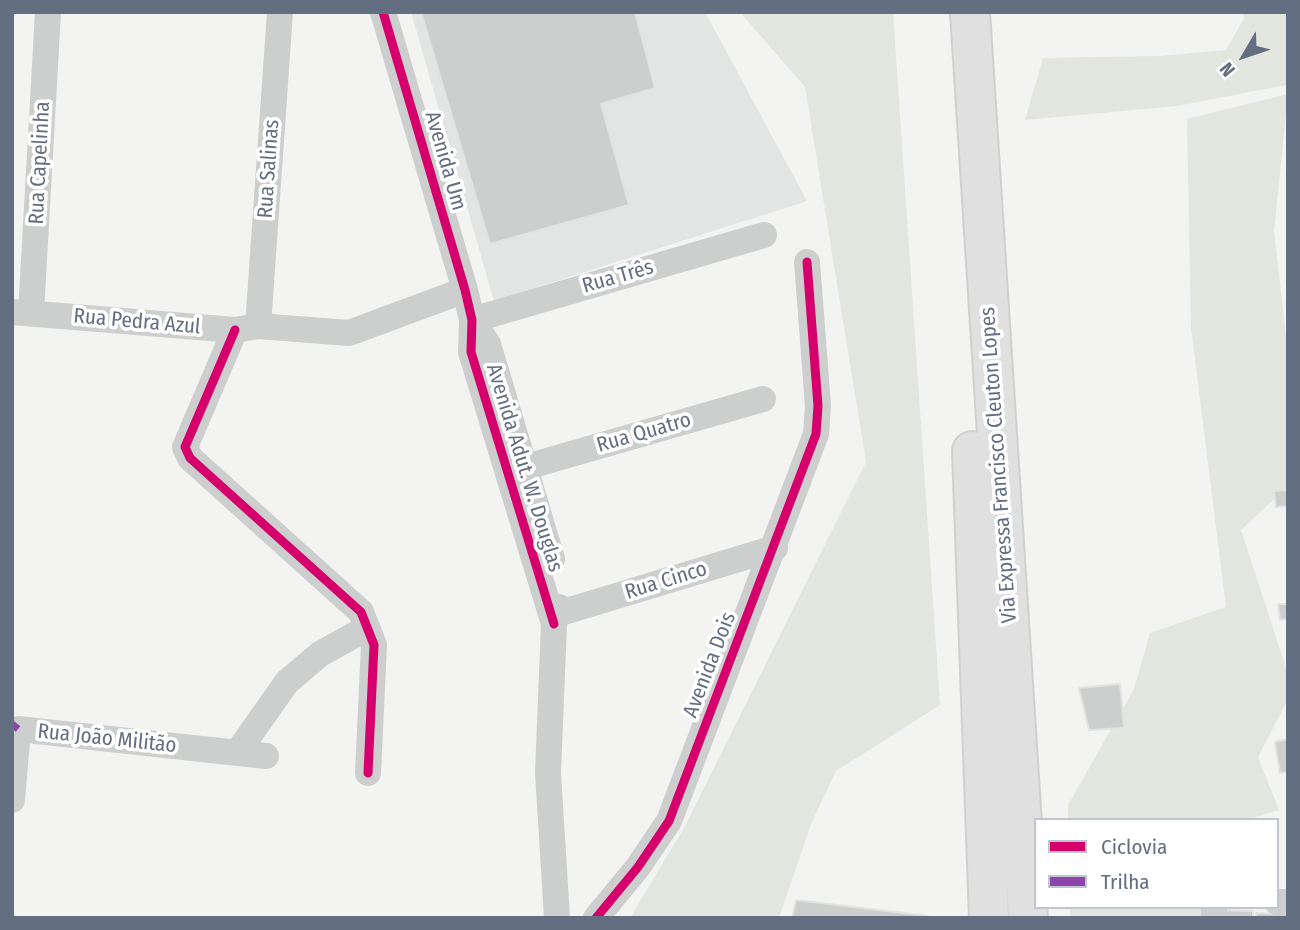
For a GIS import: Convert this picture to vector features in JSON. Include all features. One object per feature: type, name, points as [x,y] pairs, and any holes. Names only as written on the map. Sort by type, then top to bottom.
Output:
[{"type":"highway","name":"Via Expressa Francisco Cleuton Lopes","points":[[946,12],[970,402],[989,918]]},
{"type":"highway","name":"Via Expressa Francisco Cleuton Lopes","points":[[970,12],[1028,918]]},
{"type":"street","name":"Rua Capelinha","points":[[22,313],[48,12]]},
{"type":"street","name":"Rua Salinas","points":[[280,12],[247,328],[185,447],[190,458],[361,612],[367,628]]},
{"type":"street","name":"Avenida Um","points":[[383,12],[472,320]]},
{"type":"street","name":"Rua Três","points":[[472,320],[764,235]]},
{"type":"street","name":"Avenida Dois","points":[[596,918],[638,867],[669,821],[775,548],[816,434],[818,406],[807,262]]},
{"type":"street","name":"Rua Pedra Azul","points":[[22,313],[349,333],[465,290]]},
{"type":"street","name":"Avenida Adut. W. Douglas","points":[[472,320],[488,344],[562,595],[555,619],[548,774],[557,918]]},
{"type":"street","name":"Avenida Adut. W. Douglas","points":[[472,320],[471,352],[555,619]]},
{"type":"street","name":"Rua Quatro","points":[[526,467],[763,399]]},
{"type":"street","name":"Rua Cinco","points":[[555,619],[775,548]]},
{"type":"street","points":[[237,752],[287,682],[320,654],[367,628],[374,645],[369,773]]},
{"type":"street","name":"Rua João Militão","points":[[12,800],[15,727],[266,755]]},
{"type":"shaded area","points":[[411,12],[705,12],[807,201],[494,301]]},
{"type":"shaded area","points":[[740,12],[893,12],[940,705],[836,771],[811,824],[779,918],[630,918],[685,826],[866,462],[805,87]]},
{"type":"shaded area","points":[[1243,12],[1288,12],[1288,88],[1286,85],[1177,106],[1025,120],[1043,58],[1161,56],[1226,50],[1244,18]]},
{"type":"shaded area","points":[[1288,94],[1274,231],[1288,354],[1288,486],[1241,530],[1288,674],[1288,699],[1258,757],[1279,810],[1253,818],[1068,818],[1068,805],[1134,689],[1150,633],[1226,607],[1191,328],[1187,119]]},
{"type":"shaded area","points":[[1070,909],[1204,909],[1204,918],[1070,918]]},
{"type":"building","points":[[421,12],[635,12],[655,88],[601,104],[629,205],[490,244]]},
{"type":"building","points":[[1288,490],[1288,506],[1276,507],[1274,491]]},
{"type":"building","points":[[1278,604],[1288,604],[1288,619],[1280,620]]},
{"type":"building","points":[[1120,684],[1124,728],[1089,730],[1079,688]]},
{"type":"building","points":[[1288,739],[1288,772],[1280,773],[1275,742]]},
{"type":"building","points":[[796,900],[928,916],[928,918],[792,918]]},
{"type":"building","points":[[1220,910],[1253,911],[1253,918],[1220,918]]},
{"type":"building","points":[[1256,913],[1288,914],[1288,918],[1256,918]]},
{"type":"marked path","points":[[12,724],[18,729]]},
{"type":"cycle path","points":[[383,12],[465,290],[472,320],[471,352],[554,624]]},
{"type":"cycle path","points":[[596,918],[638,867],[669,821],[816,434],[818,406],[807,262]]},
{"type":"cycle path","points":[[235,330],[185,447],[190,458],[361,612],[374,645],[368,773]]}]
